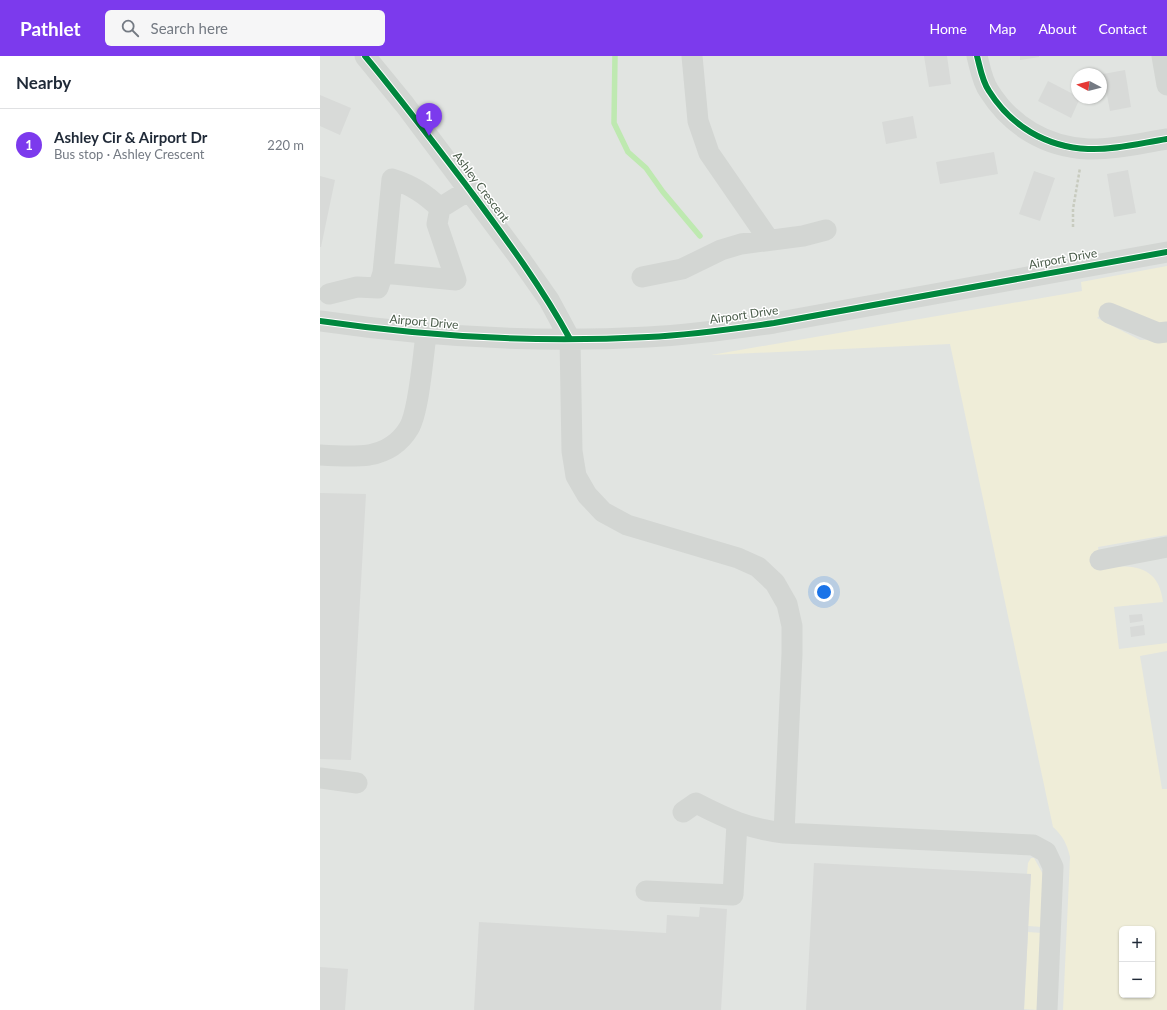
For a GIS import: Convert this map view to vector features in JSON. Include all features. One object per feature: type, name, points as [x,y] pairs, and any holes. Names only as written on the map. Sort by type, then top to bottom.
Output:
[{"type":"street","name":"Ashley Crescent","points":[[365,56],[405,105],[525,265],[549,300],[570,339]]},
{"type":"street","points":[[692,56],[698,121],[710,153],[769,240]]},
{"type":"street","points":[[977,56],[988,90],[1010,117],[1028,131],[1042,139],[1071,147],[1089,149],[1133,145],[1167,139]]},
{"type":"street","points":[[1162,56],[1167,85]]},
{"type":"street","points":[[328,322],[337,309],[325,289],[357,287],[378,288],[383,273],[392,179],[407,183],[419,190],[440,208]]},
{"type":"street","points":[[383,273],[456,280],[437,224],[440,208],[469,190]]},
{"type":"street","points":[[642,277],[682,269],[721,250],[741,244],[803,236],[826,230]]},
{"type":"street","name":"Airport Drive","points":[[328,322],[426,335],[506,339],[649,337],[745,327],[1167,252]]},
{"type":"street","points":[[1109,313],[1158,333],[1167,332]]},
{"type":"street","points":[[320,455],[371,455],[389,449],[399,441],[410,427],[417,398],[426,335]]},
{"type":"street","points":[[570,339],[572,451],[576,476],[587,495],[603,512],[627,525],[738,558],[758,568],[775,584],[787,604],[792,626],[792,654],[784,833]]},
{"type":"street","points":[[1100,560],[1167,547]]},
{"type":"street","points":[[320,778],[357,783]]},
{"type":"street","points":[[683,812],[696,803],[737,823],[763,831],[1033,845],[1046,852],[1053,867],[1047,1010]]},
{"type":"street","points":[[646,891],[733,895],[737,823]]},
{"type":"path","points":[[1073,227],[1073,210],[1081,164]]},
{"type":"shaded area","points":[[320,56],[1167,56],[1167,1010],[320,1010]]},
{"type":"shaded area","points":[[1167,266],[1167,324],[1140,320],[1109,306],[1097,318],[1140,340],[1167,339],[1167,535],[1098,547],[1102,568],[1124,566],[1133,567],[1150,574],[1156,581],[1163,602],[1114,607],[1119,649],[1167,643],[1167,651],[1140,656],[1162,789],[1167,789],[1167,1010],[1063,1010],[1070,857],[1064,840],[1053,827],[950,344],[711,355],[1082,291],[1081,282]]},
{"type":"shaded area","points":[[1031,858],[1034,858],[1044,876],[1042,927],[1028,926],[1031,874],[1027,874],[1028,863]]},
{"type":"shaded area","points":[[1028,932],[1042,933],[1038,1010],[1024,1009]]},
{"type":"building","points":[[924,56],[947,56],[951,84],[929,87]]},
{"type":"building","points":[[1020,56],[1039,56],[1039,57],[1020,60]]},
{"type":"building","points":[[1125,70],[1131,107],[1110,111],[1107,95],[1107,73]]},
{"type":"building","points":[[1048,81],[1071,93],[1071,104],[1077,104],[1071,118],[1038,101]]},
{"type":"building","points":[[320,95],[351,108],[340,135],[320,126]]},
{"type":"building","points":[[913,116],[917,138],[886,144],[882,122]]},
{"type":"building","points":[[994,152],[998,174],[940,184],[936,162]]},
{"type":"building","points":[[1128,170],[1136,213],[1114,217],[1107,174]]},
{"type":"building","points":[[1034,171],[1055,178],[1040,221],[1019,214]]},
{"type":"building","points":[[320,176],[335,180],[321,247],[320,247]]},
{"type":"building","points":[[320,493],[366,494],[351,760],[320,759]]},
{"type":"building","points":[[1142,614],[1143,621],[1130,623],[1129,615]]},
{"type":"building","points":[[1144,625],[1145,635],[1131,637],[1130,627]]},
{"type":"building","points":[[814,863],[1031,874],[1024,1010],[806,1010]]},
{"type":"building","points":[[700,907],[727,909],[721,1010],[474,1010],[479,922],[666,933],[667,915],[699,917]]},
{"type":"building","points":[[320,967],[348,969],[345,1010],[320,1010]]},
{"type":"waterway","points":[[615,56],[614,123],[628,152],[646,168],[663,192],[700,236]]},
{"type":"cycle path","points":[[365,56],[429,136],[507,241],[534,279],[570,339]]},
{"type":"cycle path","points":[[977,56],[985,83],[998,103],[1008,115],[1019,124],[1044,139],[1058,144],[1088,149],[1118,147],[1167,139]]},
{"type":"cycle path","points":[[320,321],[361,327],[443,335],[525,339],[607,339],[680,335],[774,323],[1167,252]]},
{"type":"place","name":"Ashley Cir & Airport Dr","points":[[429,136]]}]
